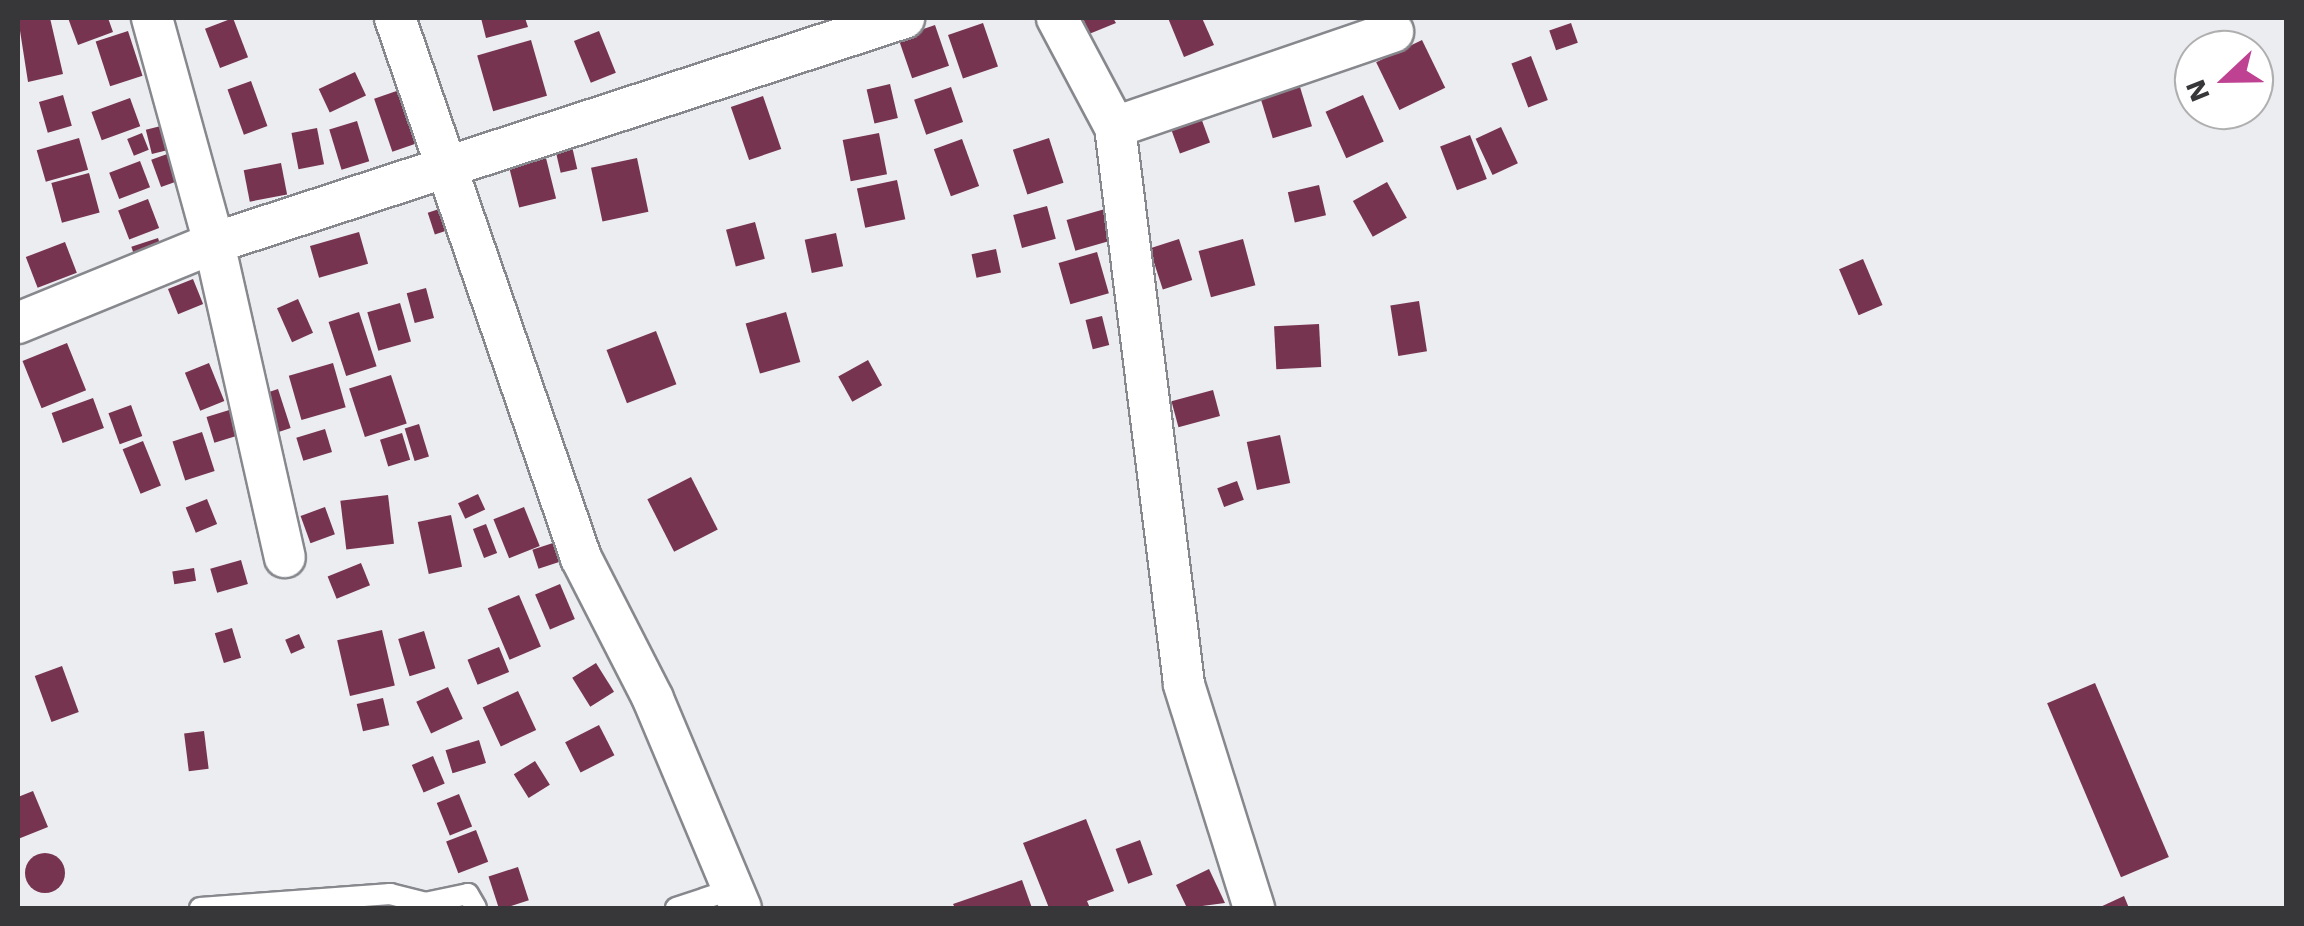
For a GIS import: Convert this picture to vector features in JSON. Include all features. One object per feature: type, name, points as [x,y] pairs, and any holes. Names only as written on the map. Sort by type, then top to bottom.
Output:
[{"type":"street","points":[[152,18],[214,242],[286,557]]},
{"type":"street","points":[[394,18],[581,558],[652,699],[737,899]]},
{"type":"street","points":[[18,323],[214,242],[904,18]]},
{"type":"street","points":[[1056,18],[1115,127],[1184,684],[1254,908]]},
{"type":"street","points":[[1115,127],[1392,32]]},
{"type":"lane","points":[[200,908],[390,894],[425,903],[468,894],[476,908]]},
{"type":"lane","points":[[676,908],[737,899]]},
{"type":"building","points":[[18,18],[50,18],[63,74],[28,82]]},
{"type":"building","points":[[68,18],[108,18],[113,32],[78,45]]},
{"type":"building","points":[[233,18],[248,57],[220,68],[205,29]]},
{"type":"building","points":[[481,18],[525,18],[528,27],[486,38]]},
{"type":"building","points":[[1083,18],[1113,18],[1116,23],[1089,34]]},
{"type":"building","points":[[1168,18],[1202,18],[1214,45],[1184,57]]},
{"type":"building","points":[[983,23],[998,66],[963,79],[948,35]]},
{"type":"building","points":[[1571,23],[1578,43],[1556,50],[1549,30]]},
{"type":"building","points":[[935,25],[949,66],[912,78],[898,38]]},
{"type":"building","points":[[128,31],[143,76],[110,86],[96,42]]},
{"type":"building","points":[[599,31],[616,73],[591,83],[574,41]]},
{"type":"building","points":[[531,40],[547,96],[493,111],[477,55]]},
{"type":"building","points":[[1422,40],[1445,88],[1399,110],[1376,62]]},
{"type":"building","points":[[1531,56],[1548,100],[1528,107],[1511,64]]},
{"type":"building","points":[[355,72],[366,96],[330,112],[319,89]]},
{"type":"building","points":[[251,81],[267,126],[244,135],[228,90]]},
{"type":"building","points":[[890,84],[898,118],[874,124],[867,89]]},
{"type":"building","points":[[411,86],[429,139],[392,152],[374,99]]},
{"type":"building","points":[[951,87],[963,122],[926,135],[914,100]]},
{"type":"building","points":[[1300,87],[1312,126],[1273,138],[1261,99]]},
{"type":"building","points":[[63,95],[72,126],[48,133],[39,102]]},
{"type":"building","points":[[1363,95],[1384,142],[1346,158],[1326,112]]},
{"type":"building","points":[[763,96],[781,149],[749,160],[731,107]]},
{"type":"building","points":[[130,98],[140,126],[102,140],[91,112]]},
{"type":"building","points":[[1196,104],[1210,143],[1180,153],[1166,115]]},
{"type":"building","points":[[357,121],[369,161],[342,170],[329,129]]},
{"type":"building","points":[[173,123],[179,147],[152,154],[146,130]]},
{"type":"building","points":[[1501,127],[1518,163],[1493,175],[1476,139]]},
{"type":"building","points":[[317,128],[324,164],[299,169],[291,133]]},
{"type":"building","points":[[568,129],[577,169],[561,173],[551,133]]},
{"type":"building","points":[[142,133],[149,150],[134,156],[127,139]]},
{"type":"building","points":[[879,133],[887,174],[851,181],[843,140]]},
{"type":"building","points":[[1470,135],[1487,179],[1457,190],[1440,146]]},
{"type":"building","points":[[79,138],[88,170],[46,182],[37,150]]},
{"type":"building","points":[[1049,138],[1064,183],[1027,194],[1013,150]]},
{"type":"building","points":[[962,139],[979,186],[951,196],[934,149]]},
{"type":"building","points":[[543,146],[556,198],[519,208],[506,155]]},
{"type":"building","points":[[170,153],[180,180],[161,187],[151,160]]},
{"type":"building","points":[[637,158],[648,212],[602,222],[591,168]]},
{"type":"building","points":[[140,161],[150,187],[119,199],[109,173]]},
{"type":"building","points":[[281,163],[287,194],[250,202],[244,170]]},
{"type":"building","points":[[89,173],[100,213],[62,223],[51,183]]},
{"type":"building","points":[[897,180],[905,219],[865,228],[857,189]]},
{"type":"building","points":[[1387,182],[1407,218],[1373,237],[1353,201]]},
{"type":"building","points":[[1319,185],[1326,215],[1295,222],[1288,192]]},
{"type":"building","points":[[148,199],[159,228],[129,239],[118,210]]},
{"type":"building","points":[[1047,206],[1056,239],[1022,248],[1013,215]]},
{"type":"building","points":[[442,208],[449,230],[435,235],[428,213]]},
{"type":"building","points":[[1105,209],[1114,240],[1075,251],[1067,220]]},
{"type":"building","points":[[755,222],[765,259],[736,266],[726,230]]},
{"type":"building","points":[[359,232],[368,264],[319,278],[310,246]]},
{"type":"building","points":[[836,233],[843,266],[812,273],[805,240]]},
{"type":"building","points":[[158,238],[164,257],[138,266],[131,247]]},
{"type":"building","points":[[1179,239],[1192,280],[1163,289],[1150,249]]},
{"type":"building","points":[[1243,239],[1255,285],[1211,297],[1199,251]]},
{"type":"building","points":[[65,242],[77,273],[38,288],[26,257]]},
{"type":"building","points":[[996,249],[1001,272],[977,278],[972,254]]},
{"type":"building","points":[[1097,252],[1109,293],[1070,304],[1059,263]]},
{"type":"building","points":[[1863,259],[1883,305],[1859,315],[1839,269]]},
{"type":"building","points":[[193,279],[203,304],[178,314],[168,289]]},
{"type":"building","points":[[426,288],[434,318],[415,323],[407,293]]},
{"type":"building","points":[[298,299],[313,333],[292,342],[277,308]]},
{"type":"building","points":[[1419,301],[1427,351],[1398,356],[1390,306]]},
{"type":"building","points":[[400,303],[411,341],[378,351],[367,312]]},
{"type":"building","points":[[359,312],[377,366],[346,376],[329,322]]},
{"type":"building","points":[[786,312],[800,362],[760,374],[746,324]]},
{"type":"building","points":[[1102,316],[1109,345],[1093,349],[1086,320]]},
{"type":"building","points":[[1319,324],[1321,367],[1276,369],[1274,326]]},
{"type":"building","points":[[656,331],[676,384],[627,403],[607,350]]},
{"type":"building","points":[[67,343],[86,390],[42,408],[22,361]]},
{"type":"building","points":[[868,360],[882,385],[852,402],[838,376]]},
{"type":"building","points":[[209,363],[224,401],[200,411],[185,373]]},
{"type":"building","points":[[333,363],[346,407],[301,420],[289,376]]},
{"type":"building","points":[[391,375],[407,424],[365,437],[349,389]]},
{"type":"building","points":[[278,389],[291,428],[276,433],[264,394]]},
{"type":"building","points":[[1213,390],[1220,416],[1178,427],[1171,401]]},
{"type":"building","points":[[93,398],[104,428],[63,443],[52,413]]},
{"type":"building","points":[[131,405],[142,436],[120,444],[108,413]]},
{"type":"building","points":[[239,407],[247,433],[214,443],[206,417]]},
{"type":"building","points":[[419,424],[429,457],[415,461],[405,428]]},
{"type":"building","points":[[325,429],[332,452],[303,461],[296,438]]},
{"type":"building","points":[[202,432],[215,471],[185,481],[173,442]]},
{"type":"building","points":[[402,433],[410,460],[388,467],[380,440]]},
{"type":"building","points":[[1280,435],[1290,483],[1257,490],[1247,442]]},
{"type":"building","points":[[143,441],[161,486],[141,494],[123,449]]},
{"type":"building","points":[[691,477],[718,530],[674,552],[647,499]]},
{"type":"building","points":[[1237,481],[1244,500],[1224,507],[1217,488]]},
{"type":"building","points":[[478,494],[485,509],[465,519],[458,503]]},
{"type":"building","points":[[388,495],[394,544],[346,549],[340,501]]},
{"type":"building","points":[[207,499],[217,524],[196,533],[186,508]]},
{"type":"building","points":[[325,507],[335,534],[310,543],[301,516]]},
{"type":"building","points":[[524,507],[540,546],[509,558],[493,519]]},
{"type":"building","points":[[451,515],[462,567],[429,574],[418,522]]},
{"type":"building","points":[[486,524],[497,553],[484,558],[473,529]]},
{"type":"building","points":[[559,541],[565,560],[539,569],[532,550]]},
{"type":"building","points":[[241,560],[248,584],[217,593],[210,569]]},
{"type":"building","points":[[361,563],[370,585],[337,599],[328,576]]},
{"type":"building","points":[[194,568],[196,581],[174,584],[172,571]]},
{"type":"building","points":[[560,584],[575,619],[550,630],[535,595]]},
{"type":"building","points":[[519,595],[541,647],[510,660],[488,608]]},
{"type":"building","points":[[232,628],[241,658],[224,663],[215,633]]},
{"type":"building","points":[[382,630],[395,686],[350,696],[337,640]]},
{"type":"building","points":[[424,631],[435,668],[410,676],[398,639]]},
{"type":"building","points":[[299,634],[305,648],[291,654],[285,640]]},
{"type":"building","points":[[499,647],[509,672],[478,685],[467,660]]},
{"type":"building","points":[[596,663],[614,692],[590,707],[572,678]]},
{"type":"building","points":[[62,666],[79,712],[52,722],[35,676]]},
{"type":"building","points":[[2095,683],[2169,857],[2121,877],[2047,703]]},
{"type":"building","points":[[448,687],[463,719],[431,734],[416,702]]},
{"type":"building","points":[[518,691],[536,730],[501,746],[483,707]]},
{"type":"building","points":[[383,698],[389,725],[363,731],[357,704]]},
{"type":"building","points":[[599,725],[614,755],[581,773],[565,742]]},
{"type":"building","points":[[204,731],[209,769],[189,771],[184,733]]},
{"type":"building","points":[[479,740],[486,763],[453,773],[446,750]]},
{"type":"building","points":[[433,756],[445,784],[424,793],[412,765]]},
{"type":"building","points":[[535,761],[550,785],[529,798],[514,774]]},
{"type":"building","points":[[33,791],[48,827],[18,839],[18,797]]},
{"type":"building","points":[[459,794],[472,826],[450,835],[437,803]]},
{"type":"building","points":[[1086,819],[1114,891],[1087,901],[1090,908],[1049,908],[1023,843]]},
{"type":"building","points":[[476,830],[488,862],[458,873],[446,841]]},
{"type":"building","points":[[1140,840],[1153,875],[1128,884],[1116,849]]},
{"type":"building","points":[[45,853],[59,859],[65,873],[59,887],[45,893],[31,887],[25,873],[31,859]]},
{"type":"building","points":[[518,867],[529,900],[499,908],[489,877]]},
{"type":"building","points":[[1209,869],[1225,903],[1187,908],[1176,885]]},
{"type":"building","points":[[1022,880],[1032,908],[955,908],[953,904]]},
{"type":"building","points":[[2124,896],[2129,908],[2098,908]]}]
